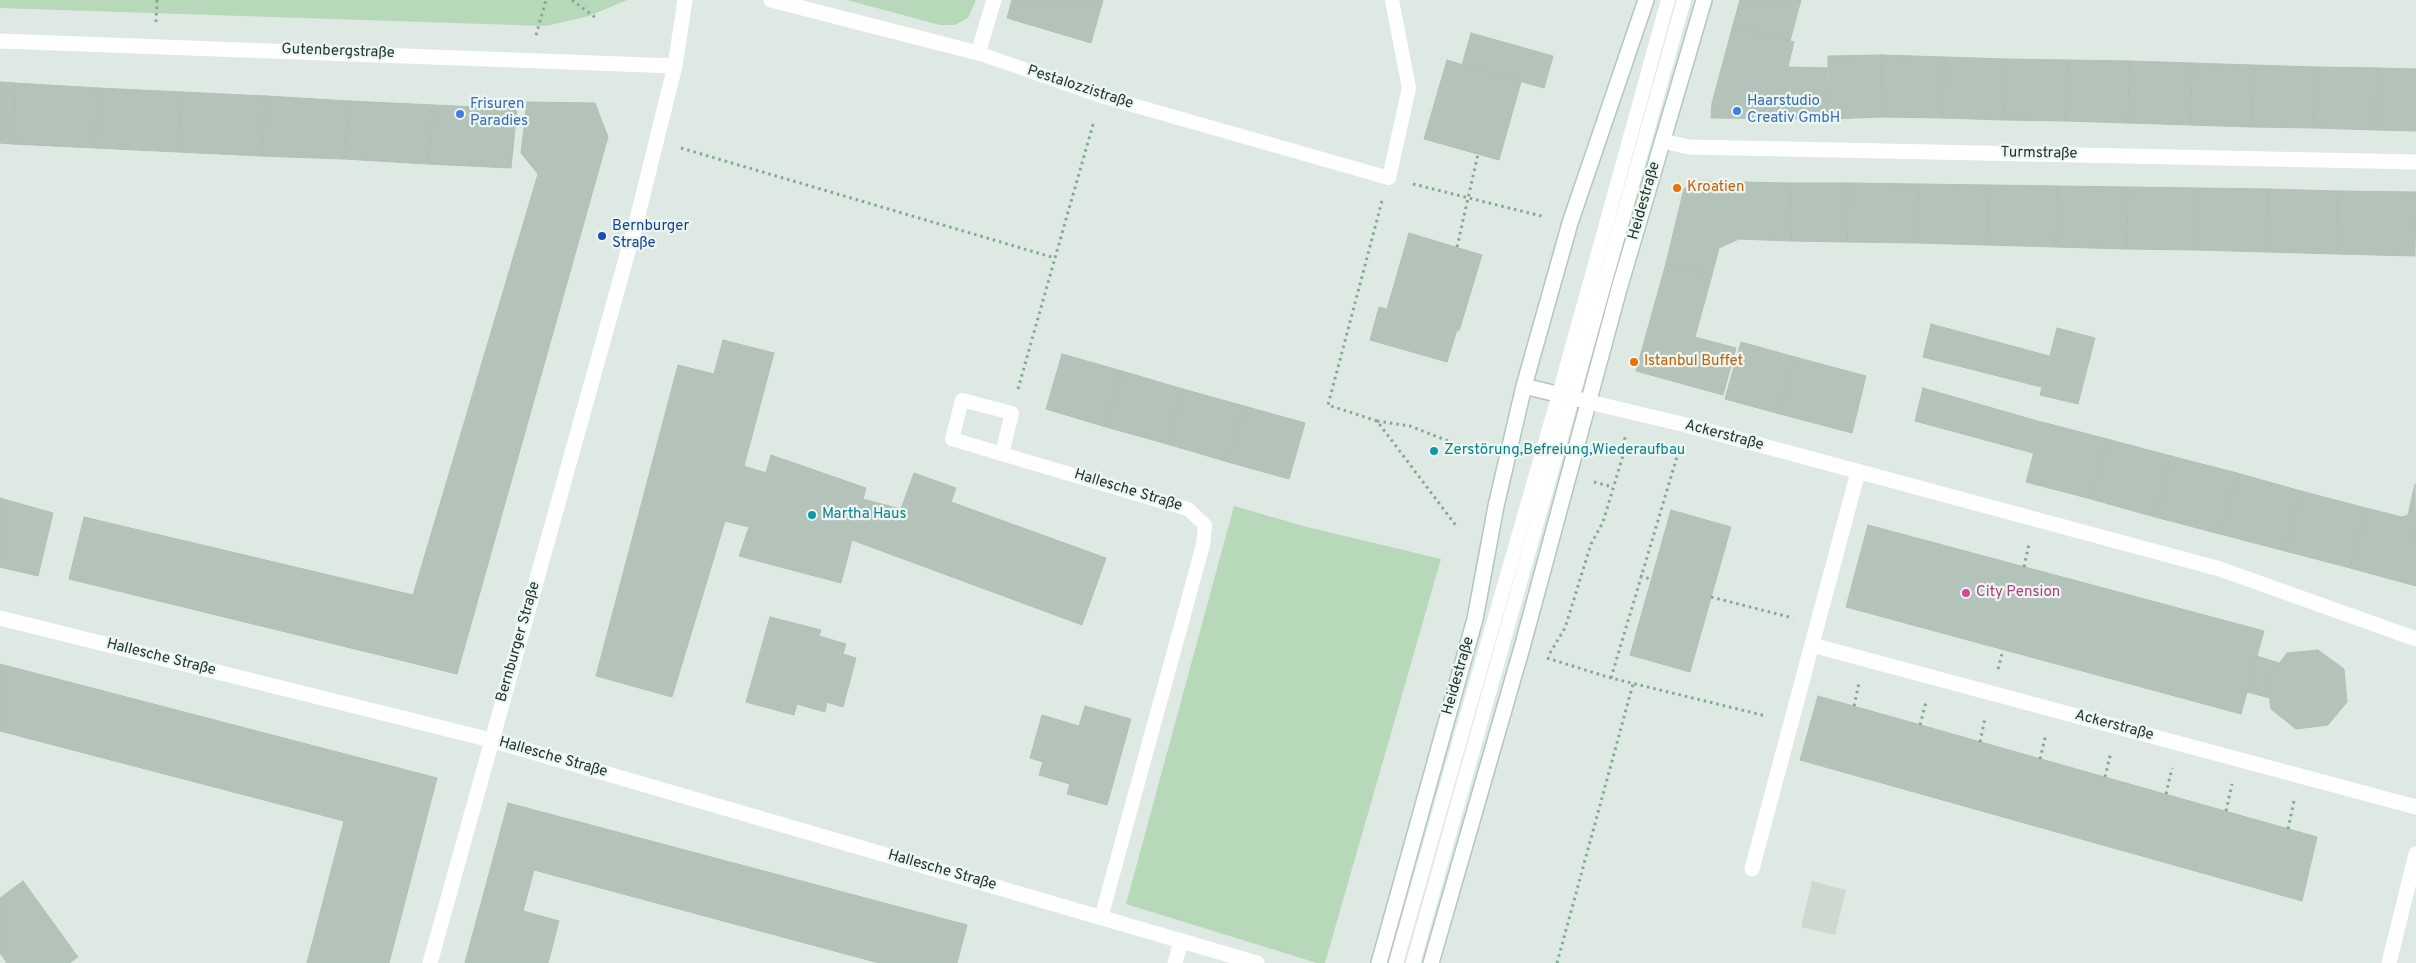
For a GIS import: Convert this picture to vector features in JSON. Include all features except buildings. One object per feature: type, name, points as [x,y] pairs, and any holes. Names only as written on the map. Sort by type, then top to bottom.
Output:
[{"type":"street","name":"Bernburger Straße","points":[[430,963],[657,141],[675,66],[685,0]]},
{"type":"street","name":"Pestalozzistraße","points":[[771,0],[978,53]]},
{"type":"street","points":[[978,53],[994,0]]},
{"type":"street","name":"Heidestraße","points":[[1379,963],[1475,619],[1496,506],[1524,386],[1570,223],[1646,0]]},
{"type":"street","name":"Heidestraße","points":[[1431,963],[1619,289],[1704,0]]},
{"type":"street","name":"Gutenbergstraße","points":[[0,41],[529,59],[675,66]]},
{"type":"street","name":"Turmstraße","points":[[1663,141],[1689,147],[2416,162]]},
{"type":"street","points":[[1524,386],[1589,402]]},
{"type":"street","name":"Ackerstraße","points":[[1589,402],[1686,425],[2220,569],[2416,639]]},
{"type":"street","points":[[1752,869],[1858,472]]},
{"type":"street","name":"Hallesche Straße","points":[[0,618],[491,740],[1257,963]]},
{"type":"street","name":"Ackerstraße","points":[[1812,645],[2416,807]]},
{"type":"street","points":[[2389,963],[2416,854]]},
{"type":"street","points":[[1175,963],[1181,941]]},
{"type":"lane","points":[[1389,178],[1409,88],[1392,0]]},
{"type":"lane","points":[[1413,963],[1566,396],[1668,0]]},
{"type":"lane","points":[[1396,963],[1684,0]]},
{"type":"lane","name":"Pestalozzistraße","points":[[978,53],[1101,96],[1389,178]]},
{"type":"lane","name":"Hallesche Straße","points":[[1012,413],[962,400],[952,439],[1188,509],[1205,525],[1203,545],[1102,918]]},
{"type":"lane","points":[[1002,454],[1012,413]]},
{"type":"path","points":[[529,59],[546,0]]},
{"type":"path","points":[[572,0],[596,18]]},
{"type":"path","points":[[1012,413],[1101,96]]},
{"type":"path","points":[[657,141],[1054,258]]},
{"type":"path","points":[[1457,247],[1478,154]]},
{"type":"path","points":[[1457,527],[1376,421],[1328,405],[1389,178],[1570,223]]},
{"type":"path","points":[[1543,663],[1565,628],[1591,544],[1603,522],[1624,452],[1625,410]]},
{"type":"path","points":[[1611,678],[1686,425]]},
{"type":"path","points":[[1640,576],[1651,579]]},
{"type":"path","points":[[1711,597],[1818,624]]},
{"type":"path","points":[[1547,658],[1633,684],[1791,722]]},
{"type":"path","points":[[1557,963],[1633,684]]},
{"type":"shaded area","points":[[1812,881],[1846,890],[1835,935],[1801,927]]},
{"type":"green space","points":[[0,0],[627,0],[589,16],[546,26],[0,8]]},
{"type":"green space","points":[[847,0],[976,0],[968,18],[955,25],[940,25]]},
{"type":"green space","points":[[1234,506],[1307,527],[1441,559],[1325,963],[1317,963],[1126,904]]},
{"type":"place","name":"Haarstudio Creativ GmbH","points":[[1737,111]]},
{"type":"place","name":"Frisuren Paradies","points":[[460,114]]},
{"type":"place","name":"Kroatien","points":[[1677,188]]},
{"type":"place","name":"Bernburger Straße","points":[[602,236]]},
{"type":"place","name":"Istanbul Buffet","points":[[1634,362]]},
{"type":"place","name":"Zerstörung,Befreiung,Wiederaufbau","points":[[1434,451]]},
{"type":"place","name":"Martha Haus","points":[[812,515]]},
{"type":"place","name":"City Pension","points":[[1966,593]]}]
